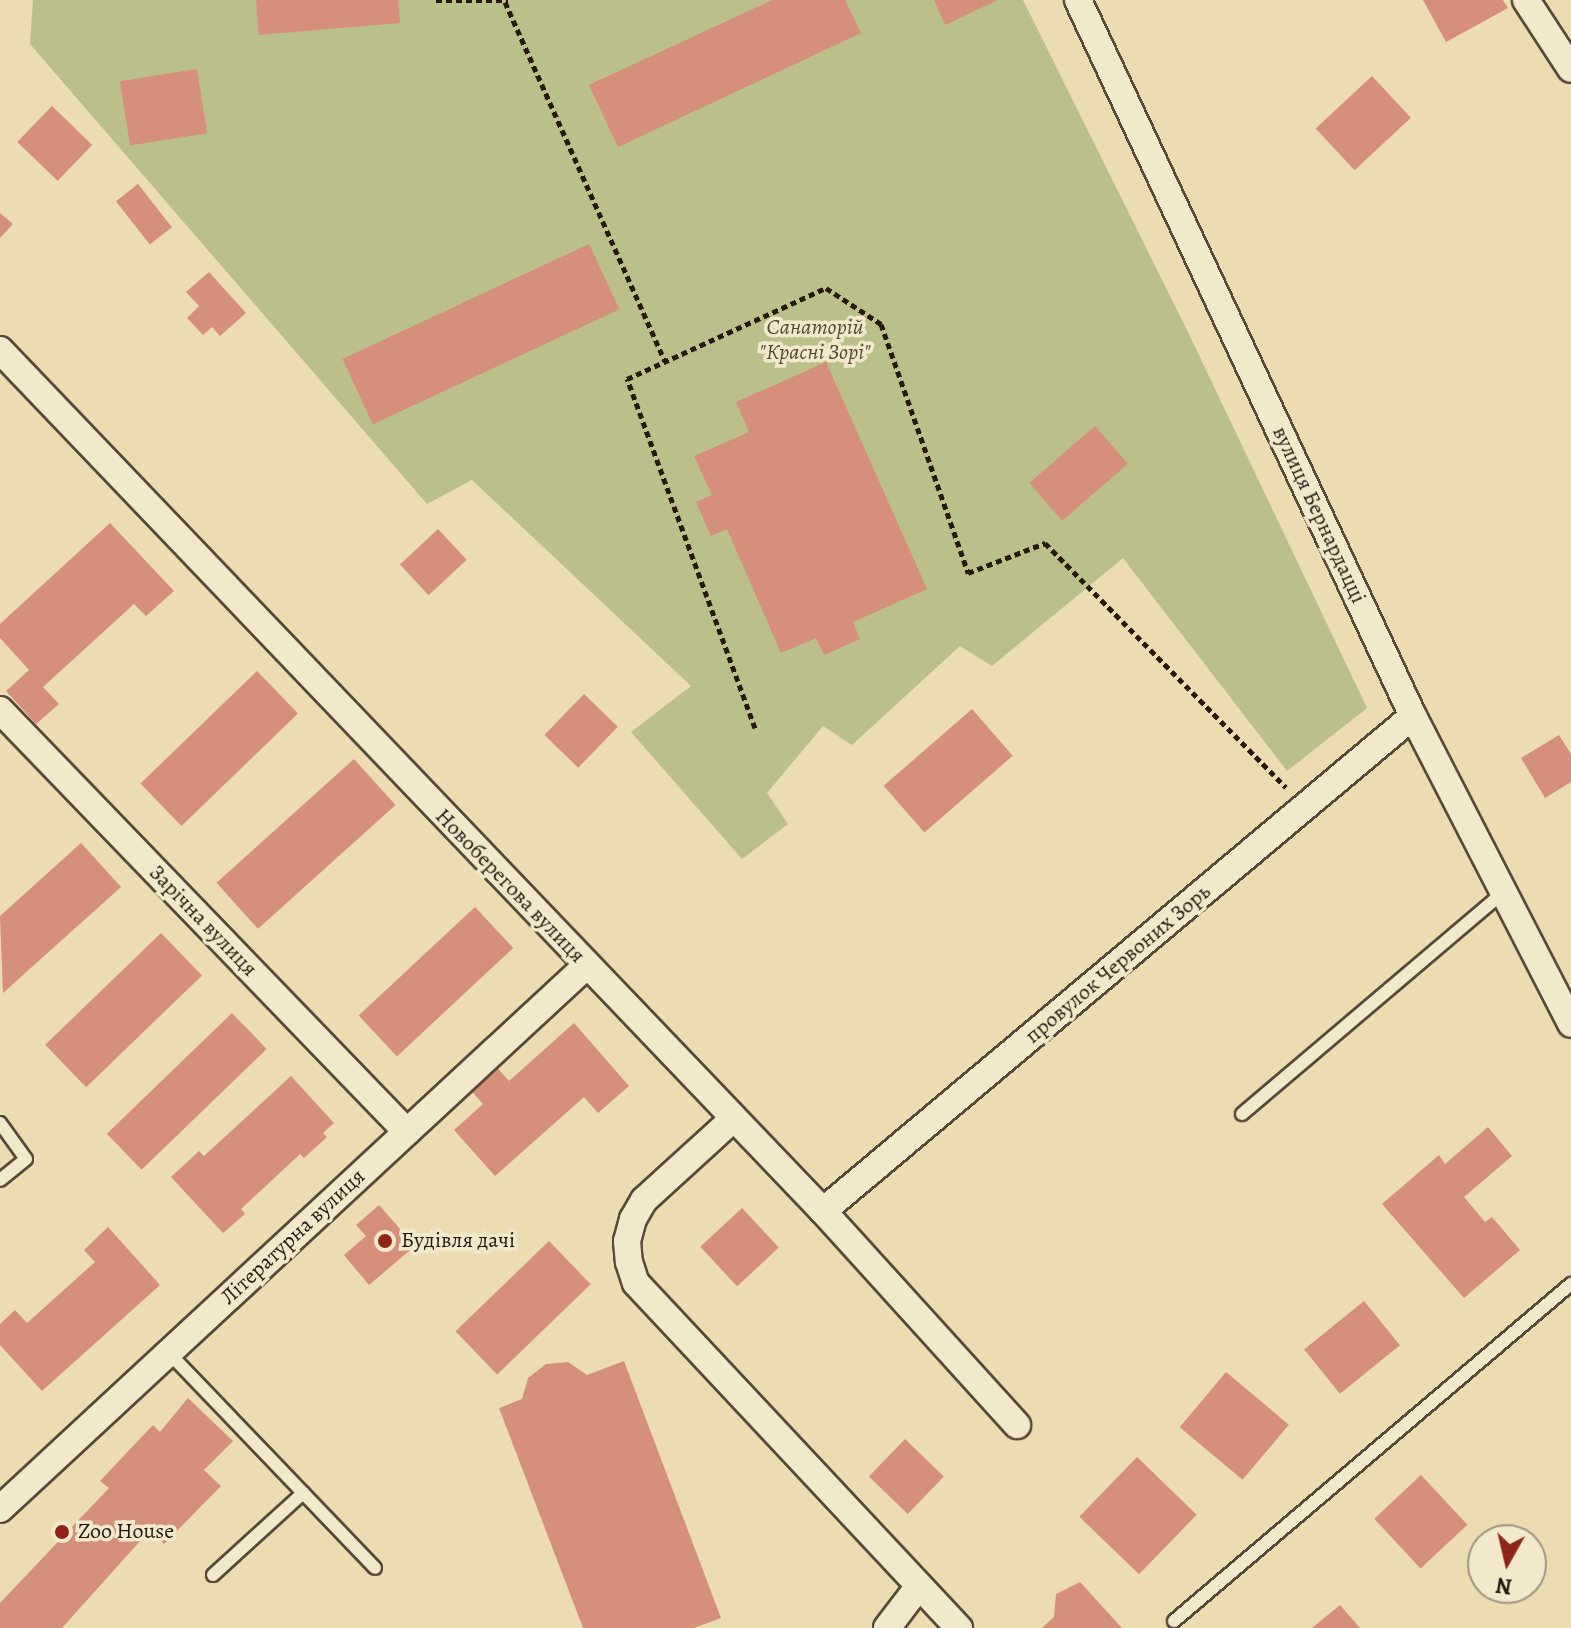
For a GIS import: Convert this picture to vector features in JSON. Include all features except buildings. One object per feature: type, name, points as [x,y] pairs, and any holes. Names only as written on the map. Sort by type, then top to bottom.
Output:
[{"type":"street","name":"вулиця Бернардацці","points":[[1078,0],[1413,716],[1571,1024]]},
{"type":"street","points":[[1526,0],[1566,51]]},
{"type":"street","name":"Новоберегова вулиця","points":[[0,350],[823,1211],[1017,1425]]},
{"type":"street","name":"Зарічна вулиця","points":[[0,710],[407,1132]]},
{"type":"street","name":"провулок Червоних Зорь","points":[[823,1211],[1413,716]]},
{"type":"street","name":"Літературна вулиця","points":[[0,1509],[586,966]]},
{"type":"street","points":[[733,1119],[644,1200],[633,1219],[627,1241],[629,1262],[636,1283],[959,1628]]},
{"type":"street","points":[[887,1628],[919,1586]]},
{"type":"lane","points":[[1242,1114],[1504,892]]},
{"type":"lane","points":[[0,1123],[26,1159],[0,1180]]},
{"type":"lane","points":[[1174,1621],[1571,1284]]},
{"type":"lane","points":[[168,1352],[375,1568]]},
{"type":"lane","points":[[213,1575],[303,1493]]},
{"type":"path","points":[[436,0],[506,1],[665,361]]},
{"type":"path","points":[[755,728],[627,379],[826,288],[881,324],[968,573],[1045,543],[1305,806]]},
{"type":"green space","name":"Санаторій \"Красні Зорі\"","points":[[33,0],[1023,0],[1185,326],[1367,708],[1287,771],[1123,558],[992,666],[960,646],[852,745],[823,726],[767,793],[788,824],[742,859],[631,732],[691,686],[472,480],[427,504],[30,44]]},
{"type":"place","name":"Будівля дачі","points":[[385,1241]]},
{"type":"place","name":"Zoo House","points":[[62,1532]]}]
